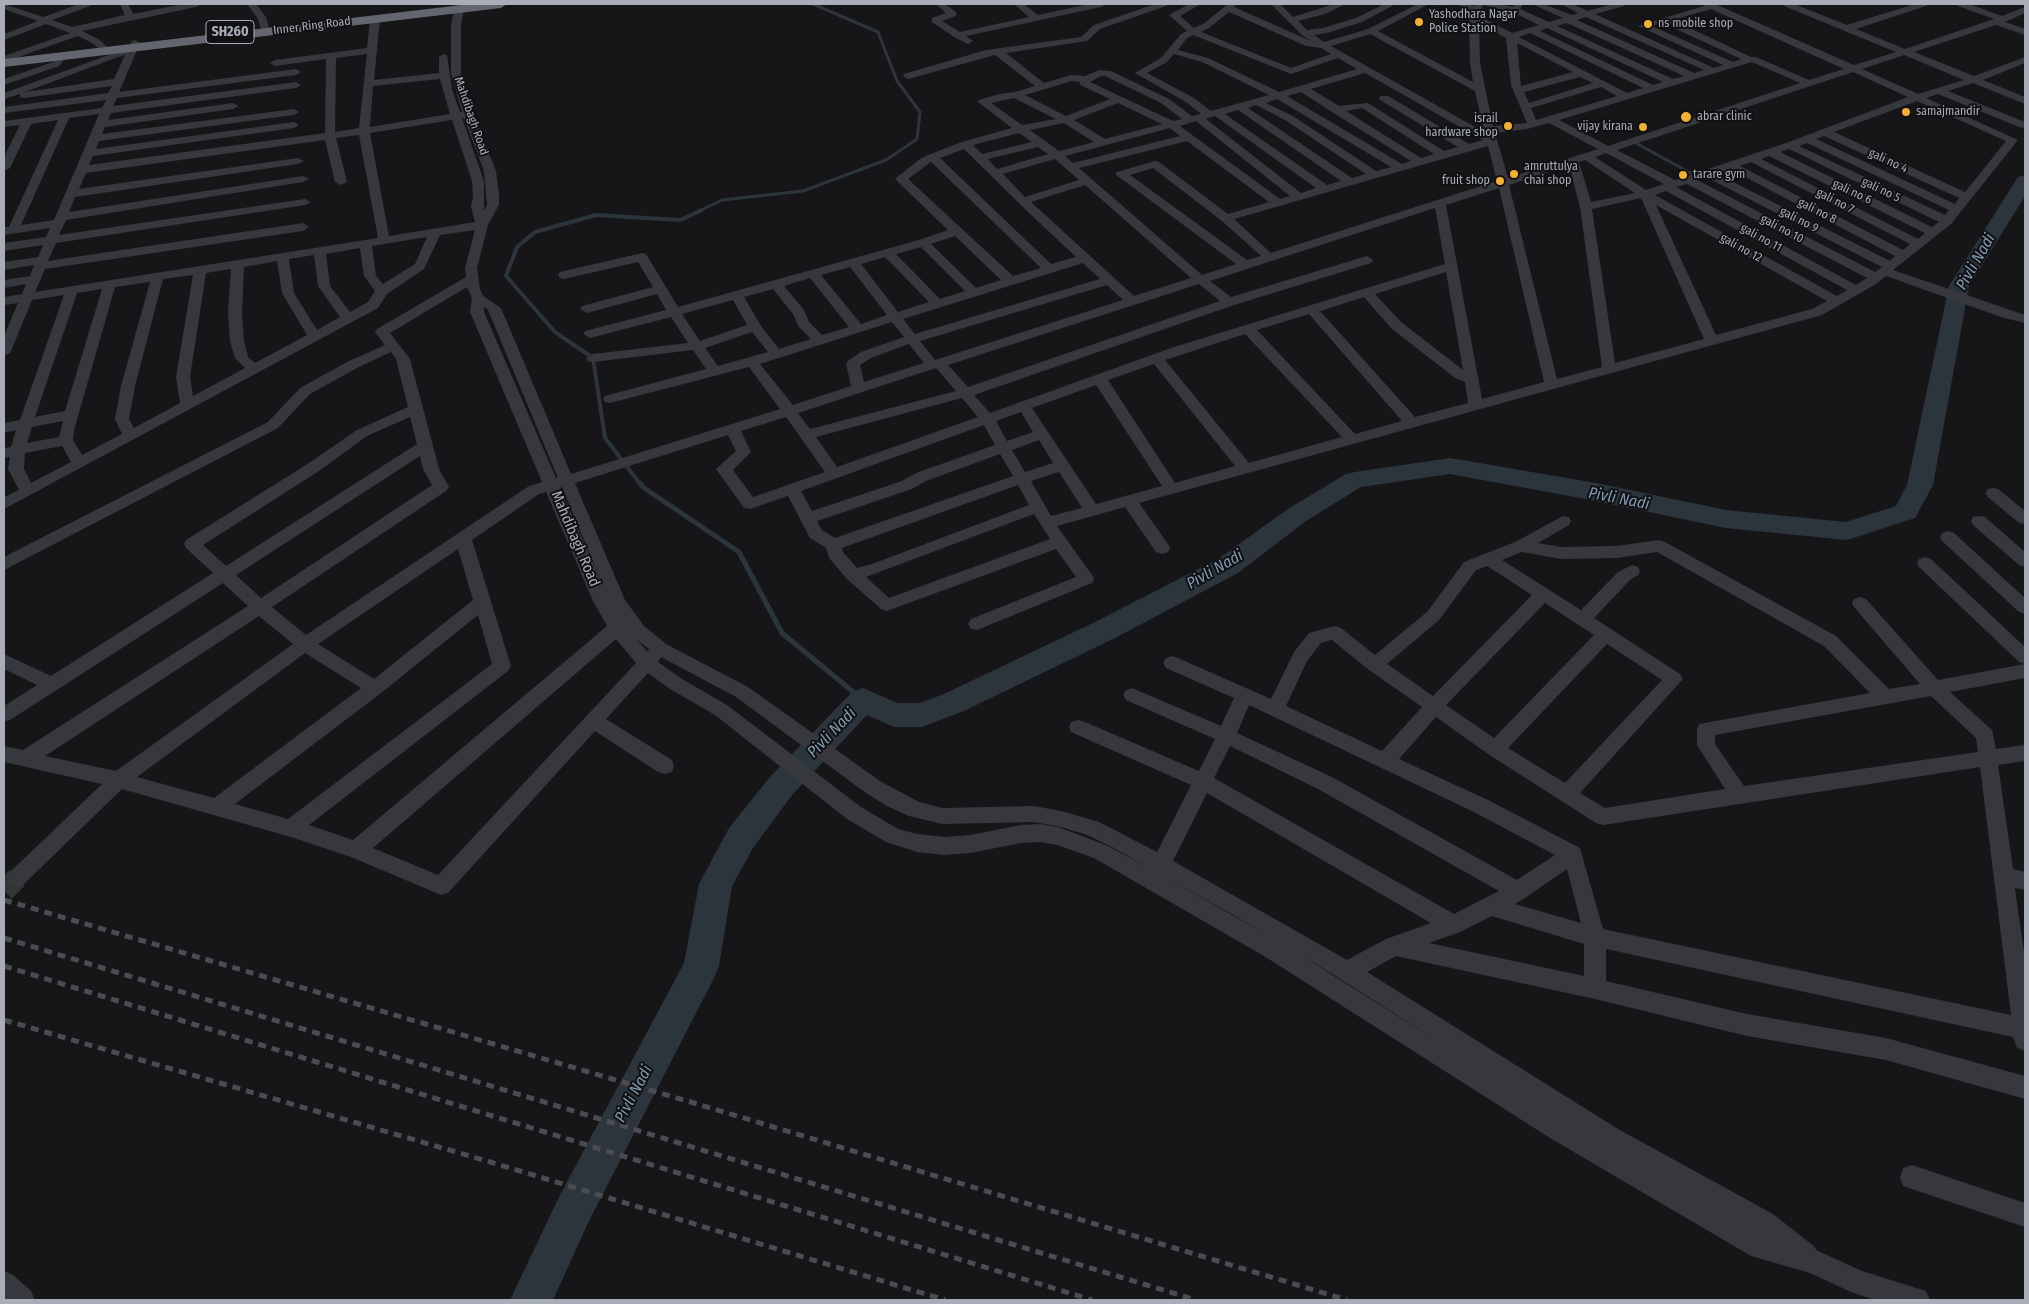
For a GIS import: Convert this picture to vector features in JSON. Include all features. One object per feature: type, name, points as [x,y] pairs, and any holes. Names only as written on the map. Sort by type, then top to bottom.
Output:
[{"type":"highway","name":"Inner Ring Road","points":[[7,61],[102,47],[134,47],[264,28],[454,6],[501,4]]},
{"type":"highway","name":"Inner Ring Road","points":[[7,61],[375,19],[454,6]]},
{"type":"street","points":[[4,37],[86,4]]},
{"type":"street","points":[[124,4],[130,17]]},
{"type":"street","points":[[48,32],[72,30],[177,5],[196,4]]},
{"type":"street","points":[[251,4],[263,19],[264,28]]},
{"type":"street","points":[[940,4],[953,14],[935,20],[986,53]]},
{"type":"street","points":[[1018,4],[1037,18]]},
{"type":"street","points":[[958,35],[1101,4]]},
{"type":"street","points":[[908,76],[986,53],[1084,39],[1097,27],[1163,4]]},
{"type":"street","points":[[1196,4],[1174,15],[1193,32],[1319,83]]},
{"type":"street","points":[[1278,4],[1305,33],[1323,45],[1490,136]]},
{"type":"street","points":[[1291,20],[1322,12],[1341,4]]},
{"type":"street","points":[[1305,33],[1324,31],[1359,20],[1391,4]]},
{"type":"street","points":[[1299,197],[1203,116],[1190,100],[1140,72],[1164,60],[1184,36],[1206,26],[1230,6],[1309,44],[1323,45],[1371,31],[1425,4]]},
{"type":"street","points":[[1461,4],[1476,11],[1511,36],[1627,97]]},
{"type":"street","points":[[1487,4],[1517,7],[1673,83]]},
{"type":"street","points":[[1536,4],[1694,77]]},
{"type":"street","points":[[1565,4],[1713,71]]},
{"type":"street","points":[[1596,4],[1606,8]]},
{"type":"street","points":[[1511,36],[1621,4]]},
{"type":"street","points":[[1787,4],[2025,101]]},
{"type":"street","points":[[1797,8],[1813,4]]},
{"type":"street","points":[[1848,28],[1923,4]]},
{"type":"street","points":[[1961,4],[2025,32]]},
{"type":"street","points":[[7,5],[26,15],[72,30],[97,42],[102,47]]},
{"type":"street","points":[[1732,65],[1643,26],[1710,5],[2013,140]]},
{"type":"street","name":"Mahdibagh Road","points":[[454,6],[445,39],[444,75],[455,116],[478,181],[479,196],[477,207],[482,225]]},
{"type":"street","name":"Mahdibagh Road","points":[[454,6],[456,74],[492,182],[494,205],[482,225],[471,268],[472,279],[478,298],[477,312],[559,482],[601,601],[623,625],[646,663],[660,674],[721,710],[854,813],[893,836],[918,843],[953,845],[1040,833],[1058,836],[1157,872]]},
{"type":"street","points":[[26,15],[41,9]]},
{"type":"street","points":[[17,878],[119,780],[305,644],[534,490],[635,460],[1608,150],[2000,20],[2025,10]]},
{"type":"street","points":[[1476,11],[1475,63],[1480,90],[1551,384]]},
{"type":"street","points":[[375,19],[364,131],[384,240]]},
{"type":"street","points":[[1664,20],[1750,60]]},
{"type":"street","points":[[4,28],[15,33]]},
{"type":"street","points":[[4,70],[12,67],[7,61],[72,30]]},
{"type":"street","points":[[1531,30],[1652,89]]},
{"type":"street","points":[[1371,31],[1480,90]]},
{"type":"street","points":[[1511,36],[1518,90],[1532,124]]},
{"type":"street","points":[[4,47],[32,38]]},
{"type":"street","points":[[4,351],[134,47]]},
{"type":"street","points":[[4,97],[134,47]]},
{"type":"street","points":[[4,110],[112,97],[296,66],[330,56],[372,50]]},
{"type":"street","points":[[997,51],[1041,86]]},
{"type":"street","points":[[1172,51],[1205,60],[1263,87],[1400,167]]},
{"type":"street","points":[[1291,71],[1339,54]]},
{"type":"street","points":[[4,82],[56,64],[63,55]]},
{"type":"street","points":[[330,56],[330,136],[341,182]]},
{"type":"street","points":[[1226,218],[1467,148],[1490,136],[1753,59],[1808,83]]},
{"type":"street","points":[[1586,207],[1644,194],[1688,180],[1789,146],[1937,90],[1972,80],[2025,60]]},
{"type":"street","points":[[269,64],[296,66]]},
{"type":"street","points":[[4,302],[282,256],[303,227],[306,192],[293,141],[296,66]]},
{"type":"street","points":[[994,173],[1102,142],[1257,102],[1367,69]]},
{"type":"street","points":[[1230,302],[1200,279],[1057,155],[983,102],[1003,96],[1016,95],[1071,78],[1086,79],[1099,73],[1107,73],[1203,116],[1325,189]]},
{"type":"street","points":[[1518,90],[1582,74]]},
{"type":"street","points":[[368,84],[444,75]]},
{"type":"street","points":[[1086,79],[1084,82],[1172,124],[1278,203]]},
{"type":"street","points":[[4,97],[120,83]]},
{"type":"street","points":[[1525,107],[1602,84]]},
{"type":"street","points":[[4,124],[296,85]]},
{"type":"street","points":[[1302,88],[1420,162]]},
{"type":"street","points":[[1047,523],[1817,312],[1883,272],[1934,233],[1957,209],[2024,124],[1937,90]]},
{"type":"street","points":[[1336,110],[1364,105],[1406,91]]},
{"type":"street","points":[[1016,95],[1065,120],[1102,142]]},
{"type":"street","points":[[1384,98],[1467,148]]},
{"type":"street","points":[[1010,281],[902,180],[924,160],[966,144],[1020,128],[1065,120],[1120,99]]},
{"type":"street","points":[[1257,102],[1289,118],[1375,175]]},
{"type":"street","points":[[100,124],[246,104]]},
{"type":"street","points":[[1364,105],[1442,155]]},
{"type":"street","points":[[1239,106],[1350,182]]},
{"type":"street","points":[[94,138],[294,112]]},
{"type":"street","points":[[80,170],[330,136],[468,114]]},
{"type":"street","points":[[8,231],[65,116]]},
{"type":"street","name":"gali no 11","points":[[1549,119],[1608,150],[1856,290]]},
{"type":"street","points":[[4,168],[27,121]]},
{"type":"street","points":[[87,154],[294,125]]},
{"type":"street","points":[[1824,132],[1966,197]]},
{"type":"street","points":[[1071,167],[1188,137]]},
{"type":"street","name":"gali no 4","points":[[1807,139],[1957,209]]},
{"type":"street","points":[[980,158],[1040,143]]},
{"type":"street","points":[[966,144],[1023,201],[1132,301]]},
{"type":"street","name":"gali no 5","points":[[1789,146],[1947,221]]},
{"type":"street","name":"gali no 6","points":[[1770,152],[1934,233]]},
{"type":"street","name":"gali no 12","points":[[1586,156],[1644,194],[1837,301]]},
{"type":"street","points":[[932,157],[1049,269]]},
{"type":"street","name":"gali no 7","points":[[1751,158],[1919,244]]},
{"type":"street","points":[[1573,160],[1586,207],[1609,369]]},
{"type":"street","points":[[70,194],[298,161]]},
{"type":"street","points":[[1245,265],[1122,174],[1155,164],[1226,218],[1269,257]]},
{"type":"street","name":"gali no 8","points":[[1730,165],[1904,256]]},
{"type":"street","name":"gali no 9","points":[[1707,173],[1883,272]]},
{"type":"street","points":[[8,231],[59,220],[303,179]]},
{"type":"street","name":"gali no 10","points":[[1688,180],[1883,272]]},
{"type":"street","points":[[1023,201],[1088,181]]},
{"type":"street","points":[[1644,194],[1712,341]]},
{"type":"street","points":[[1440,203],[1476,406]]},
{"type":"street","points":[[319,250],[482,225]]},
{"type":"street","points":[[4,247],[51,240],[303,227]]},
{"type":"street","points":[[303,227],[319,250],[324,286],[348,319]]},
{"type":"street","points":[[4,266],[41,263],[303,227]]},
{"type":"street","points":[[4,504],[373,305],[382,291],[420,266],[436,231]]},
{"type":"street","points":[[590,334],[923,243],[956,231]]},
{"type":"street","points":[[366,243],[370,276],[382,291]]},
{"type":"street","points":[[923,243],[974,293]]},
{"type":"street","points":[[887,252],[938,304]]},
{"type":"street","points":[[282,256],[288,294],[315,336]]},
{"type":"street","points":[[564,275],[642,257],[674,312],[714,371]]},
{"type":"street","points":[[610,399],[752,362],[1085,258]]},
{"type":"street","points":[[807,435],[965,393],[1230,302],[1367,260]]},
{"type":"street","points":[[852,262],[912,339],[965,393],[988,420],[1047,523],[1086,579],[977,624]]},
{"type":"street","points":[[238,264],[235,311],[237,341],[242,358],[254,369]]},
{"type":"street","points":[[732,429],[744,452],[724,469],[750,504],[1156,358],[1451,266]]},
{"type":"street","points":[[188,405],[183,377],[200,270]]},
{"type":"street","points":[[1883,272],[2025,319]]},
{"type":"street","points":[[812,273],[858,329]]},
{"type":"street","points":[[130,436],[122,419],[128,386],[158,276]]},
{"type":"street","points":[[4,284],[34,279]]},
{"type":"street","points":[[24,759],[260,607],[441,487],[431,469],[403,359],[382,332],[472,279]]},
{"type":"street","points":[[859,388],[853,364],[856,360],[912,339],[1109,280]]},
{"type":"street","points":[[775,283],[799,313],[803,323],[820,341]]},
{"type":"street","points":[[79,463],[66,440],[110,284]]},
{"type":"street","points":[[27,491],[16,469],[11,452],[26,423],[72,290]]},
{"type":"street","points":[[587,309],[661,290]]},
{"type":"street","points":[[1366,292],[1396,324],[1426,350],[1460,375],[1472,380]]},
{"type":"street","points":[[736,294],[755,327],[776,354]]},
{"type":"street","points":[[1311,309],[1412,423]]},
{"type":"street","points":[[593,358],[697,346],[755,327]]},
{"type":"street","points":[[1248,329],[1352,439]]},
{"type":"street","points":[[4,564],[273,425],[305,391],[352,365],[393,346]]},
{"type":"street","points":[[1156,358],[1245,468]]},
{"type":"street","points":[[752,362],[834,474]]},
{"type":"street","points":[[1099,378],[1171,489]]},
{"type":"street","points":[[1024,406],[1092,511]]},
{"type":"street","points":[[375,688],[305,644],[260,607],[192,544],[314,467],[362,433],[415,409]]},
{"type":"street","points":[[4,428],[72,414]]},
{"type":"street","points":[[808,518],[907,485],[921,477],[1042,434]]},
{"type":"street","points":[[11,452],[66,440]]},
{"type":"street","points":[[4,715],[425,446]]},
{"type":"street","points":[[834,545],[952,502],[1063,466]]},
{"type":"street","points":[[792,489],[816,534],[834,545]]},
{"type":"street","points":[[1993,493],[2025,520]]},
{"type":"street","points":[[1129,501],[1162,548]]},
{"type":"street","points":[[853,574],[876,568],[1038,507]]},
{"type":"street","points":[[1375,665],[1432,616],[1470,566],[1520,546],[1563,521]]},
{"type":"street","points":[[1979,521],[2025,561]]},
{"type":"street","points":[[1948,537],[2025,608]]},
{"type":"street","points":[[291,828],[502,666],[463,538]]},
{"type":"street","points":[[834,545],[835,554],[853,574],[887,605],[1060,541]]},
{"type":"street","points":[[1520,546],[1561,553],[1617,552],[1659,546],[1830,642],[1885,697]]},
{"type":"street","points":[[1488,558],[1674,679],[1568,793]]},
{"type":"street","points":[[1925,563],[2025,657]]},
{"type":"street","points":[[1582,619],[1624,576],[1632,571]]},
{"type":"street","points":[[1386,760],[1437,703],[1543,595]]},
{"type":"street","points":[[217,807],[375,688],[482,602]]},
{"type":"street","points":[[1491,906],[1595,937],[2024,1034],[2005,876],[1985,735],[1934,688],[1860,603]]},
{"type":"street","points":[[356,850],[623,625]]},
{"type":"street","name":"Mahdibagh Road","points":[[623,625],[638,631],[671,656],[723,681],[765,707],[873,788],[894,800],[916,810],[942,816],[974,817],[1014,813],[1061,819],[1092,828],[1157,872]]},
{"type":"street","points":[[1276,708],[1300,657],[1315,638],[1335,633],[1375,665],[1495,750],[1568,793],[1603,817],[2025,753]]},
{"type":"street","points":[[1495,750],[1606,634]]},
{"type":"street","points":[[4,754],[119,780],[291,828],[356,850],[441,886],[592,720],[660,649]]},
{"type":"street","points":[[4,660],[52,684]]},
{"type":"street","points":[[1172,663],[1276,708],[1386,760],[1481,806],[1573,854],[1595,937],[1595,989]]},
{"type":"street","points":[[1739,795],[1706,745],[1706,729],[2025,671]]},
{"type":"street","points":[[1132,695],[1226,736],[1325,783],[1518,892]]},
{"type":"street","points":[[1157,872],[1204,782],[1245,695]]},
{"type":"street","points":[[592,720],[665,766]]},
{"type":"street","points":[[1078,727],[1204,782],[1454,925]]},
{"type":"street","points":[[1347,971],[1394,946],[1454,925],[1491,906],[1518,892],[1573,854]]},
{"type":"street","points":[[1157,872],[1347,971],[1428,1034],[1623,1169],[1760,1247],[1812,1261],[1860,1283],[1917,1300]]},
{"type":"street","points":[[1157,872],[1288,959],[1428,1034]]},
{"type":"street","points":[[2005,876],[2025,881]]},
{"type":"street","points":[[1394,946],[1595,989],[1747,1025],[1886,1049],[2025,1088]]},
{"type":"street","points":[[1912,1177],[2025,1215]]},
{"type":"street","points":[[4,1284],[22,1300]]},
{"type":"waterway","points":[[699,211],[722,200],[803,191],[886,160],[917,139],[920,112],[897,81],[878,32],[813,4]]},
{"type":"waterway","points":[[1632,141],[1696,176]]},
{"type":"waterway","name":"Pivli Nadi","points":[[531,1300],[574,1209],[701,966],[716,884],[741,838],[781,786],[863,700],[894,715],[922,715],[955,702],[1105,630],[1228,566],[1297,515],[1355,480],[1450,466],[1596,492],[1726,519],[1847,531],[1906,512],[1920,485],[1959,286],[2025,181]]},
{"type":"waterway","points":[[641,485],[605,438],[593,358],[555,332],[506,276],[517,247],[535,232],[596,215],[680,220],[702,210]]},
{"type":"waterway","points":[[640,483],[644,488],[739,552],[782,633],[863,700]]},
{"type":"tunnel","points":[[4,891],[17,878]]},
{"type":"railway","points":[[4,900],[694,1103],[1347,1300]]},
{"type":"railway","points":[[4,938],[1196,1300]]},
{"type":"railway","points":[[4,966],[1092,1300]]},
{"type":"railway","points":[[4,1020],[487,1161],[945,1300]]},
{"type":"place","name":"Yashodhara Nagar Police Station","points":[[1419,22]]},
{"type":"place","name":"ns mobile shop","points":[[1648,24]]},
{"type":"place","name":"samajmandir","points":[[1906,112]]},
{"type":"place","name":"abrar clinic","points":[[1686,117]]},
{"type":"place","name":"israil hardware shop","points":[[1508,126]]},
{"type":"place","name":"vijay kirana","points":[[1643,127]]},
{"type":"place","name":"amruttulya chai shop","points":[[1514,174]]},
{"type":"place","name":"tarare gym","points":[[1683,175]]},
{"type":"place","name":"fruit shop","points":[[1500,181]]}]
